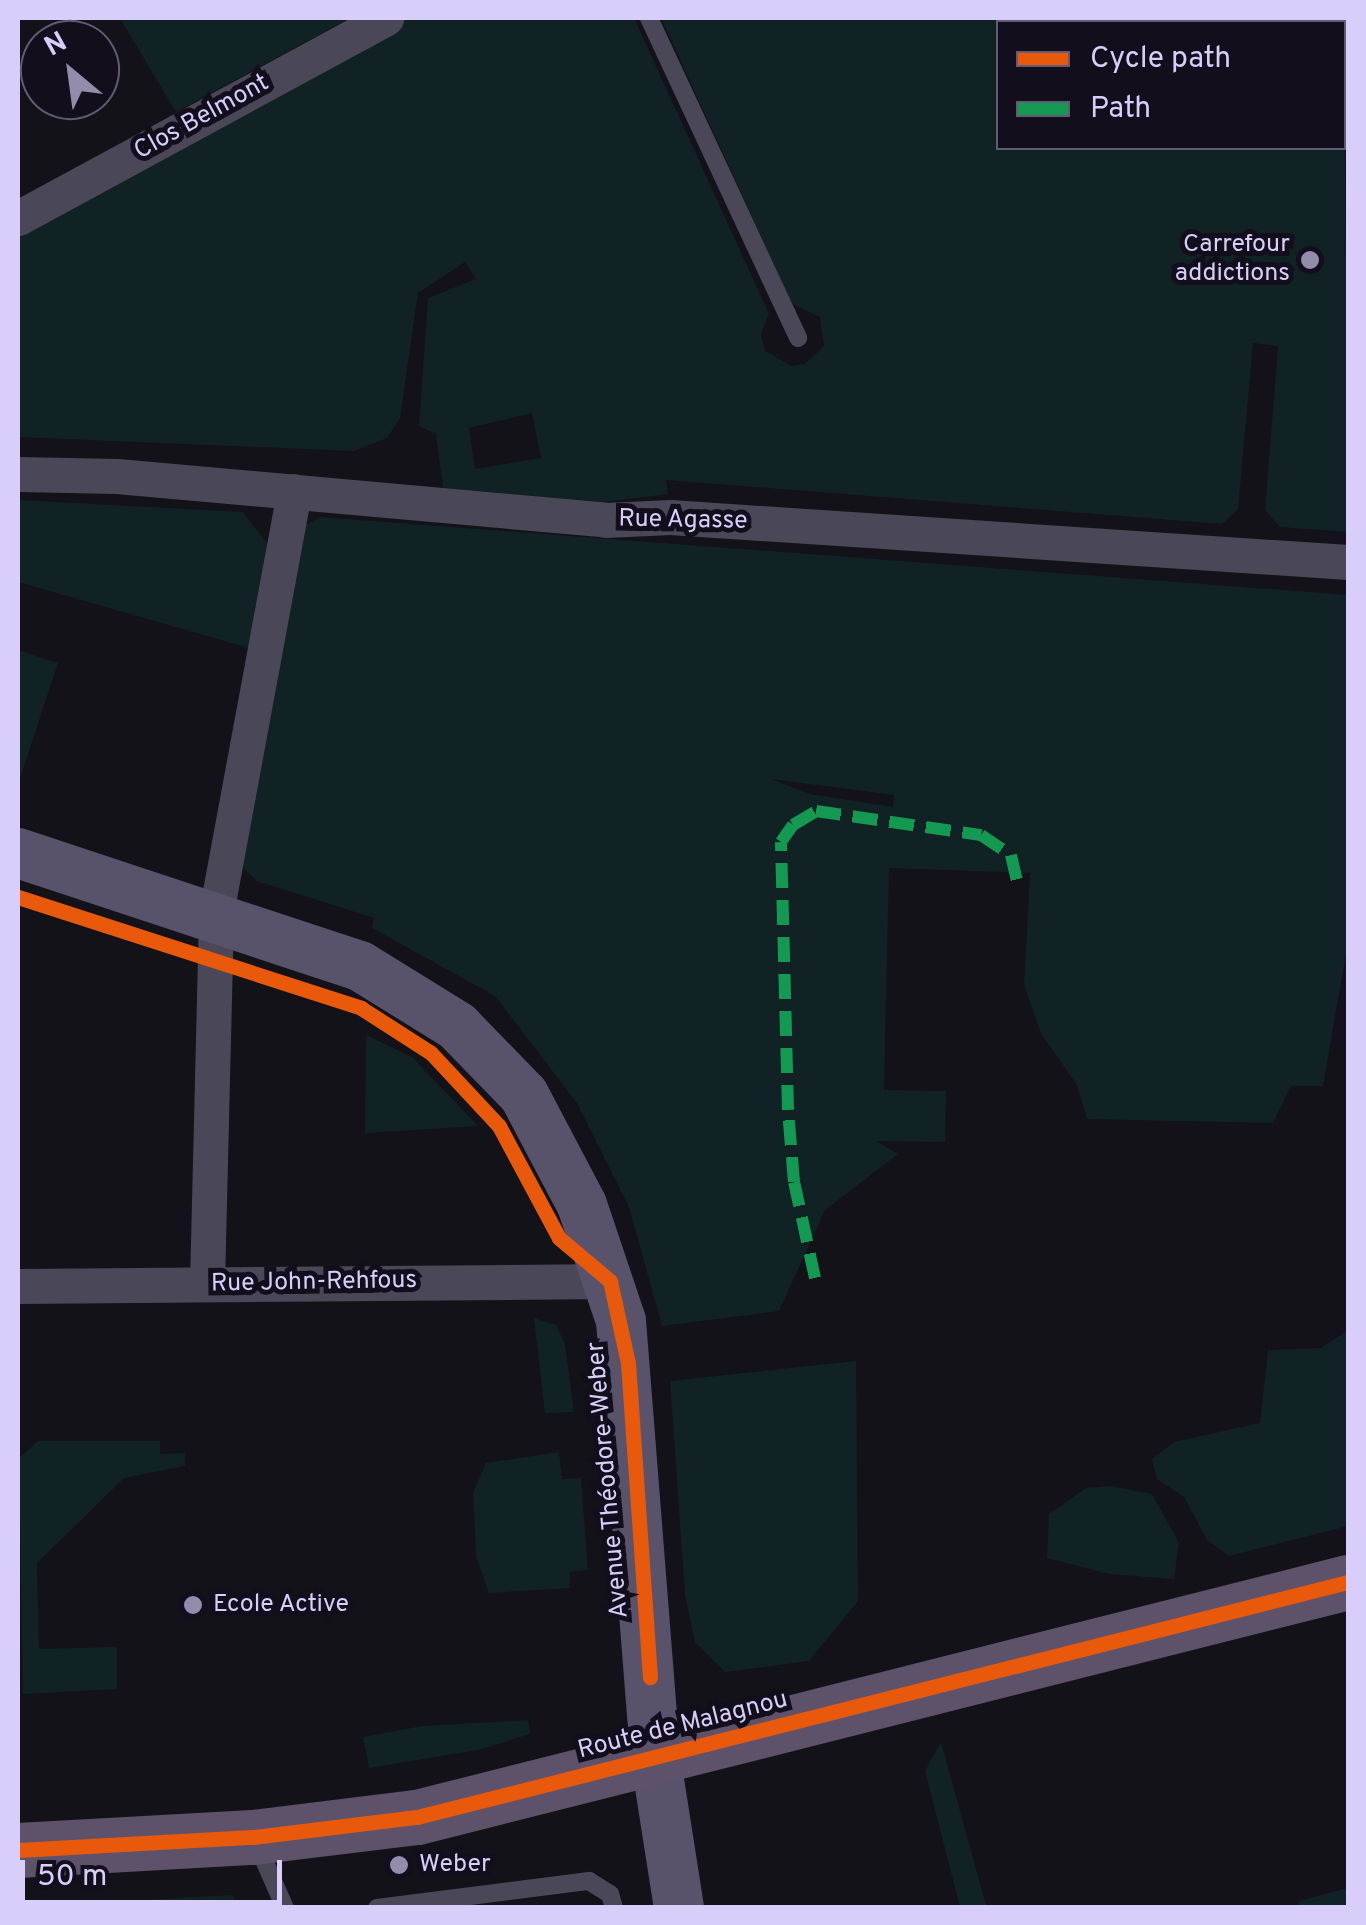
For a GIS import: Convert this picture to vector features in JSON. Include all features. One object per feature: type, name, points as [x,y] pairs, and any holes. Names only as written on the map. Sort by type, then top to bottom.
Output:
[{"type":"main road","name":"Route de Malagnou","points":[[18,1850],[254,1836],[417,1817],[656,1760],[1348,1582]]},
{"type":"street","name":"Clos Belmont","points":[[18,218],[386,18]]},
{"type":"street","name":"Rue Agasse","points":[[18,474],[294,491],[606,520],[670,517],[1348,562]]},
{"type":"street","points":[[207,1284],[216,914],[294,491]]},
{"type":"street","name":"Avenue Théodore-Weber","points":[[18,853],[216,914],[360,966],[416,995],[491,1058],[524,1095],[562,1161],[610,1282],[628,1363],[656,1760],[679,1908]]},
{"type":"street","name":"Rue John-Rehfous","points":[[18,1286],[610,1282]]},
{"type":"lane","points":[[649,18],[798,338]]},
{"type":"lane","points":[[254,1836],[284,1908]]},
{"type":"lane","points":[[377,1908],[589,1881],[610,1894],[614,1908]]},
{"type":"shaded area","points":[[120,18],[350,18],[176,112]]},
{"type":"shaded area","points":[[404,18],[634,18],[769,314],[761,334],[765,351],[791,366],[805,364],[824,346],[820,317],[792,304],[661,18],[1330,20],[996,20],[996,150],[1345,150],[1348,532],[1280,527],[1265,510],[1278,346],[1253,343],[1238,509],[1222,524],[666,480],[668,494],[604,502],[443,488],[436,434],[419,426],[428,298],[476,279],[465,262],[418,293],[400,418],[387,438],[353,451],[18,437],[18,228]],"holes":[[[532,413],[541,458],[475,469],[469,428]]]},
{"type":"shaded area","points":[[18,500],[243,512],[269,546],[249,648],[18,582]]},
{"type":"shaded area","points":[[320,517],[1348,595],[1348,942],[1323,1086],[1291,1086],[1273,1123],[1087,1119],[1077,1085],[1041,1033],[1024,985],[1030,873],[889,868],[884,1090],[946,1091],[945,1142],[876,1141],[898,1154],[825,1210],[779,1311],[662,1326],[629,1207],[577,1103],[495,996],[372,928],[374,918],[257,881],[242,867],[302,527]],"holes":[[[771,779],[894,795],[893,807],[810,794]]]},
{"type":"shaded area","points":[[18,650],[58,663],[18,784]]},
{"type":"shaded area","points":[[366,1035],[412,1057],[478,1126],[365,1133]]},
{"type":"shaded area","points":[[534,1318],[556,1325],[565,1344],[574,1412],[545,1413]]},
{"type":"shaded area","points":[[1348,1330],[1348,1526],[1229,1556],[1207,1540],[1184,1497],[1157,1479],[1152,1459],[1174,1442],[1260,1423],[1268,1350],[1321,1348]]},
{"type":"shaded area","points":[[856,1361],[858,1601],[809,1661],[725,1672],[695,1642],[685,1595],[670,1381]]},
{"type":"shaded area","points":[[38,1441],[160,1441],[160,1454],[185,1453],[185,1466],[124,1478],[37,1563],[39,1649],[117,1647],[117,1689],[23,1694],[19,1458]]},
{"type":"shaded area","points":[[559,1452],[562,1479],[581,1478],[588,1570],[570,1572],[570,1588],[489,1593],[476,1557],[473,1493],[486,1463]]},
{"type":"shaded area","points":[[1111,1486],[1152,1494],[1179,1543],[1174,1579],[1109,1574],[1047,1558],[1049,1514],[1086,1488]]},
{"type":"shaded area","points":[[528,1720],[530,1734],[478,1750],[369,1768],[363,1737],[422,1726]]},
{"type":"shaded area","points":[[941,1742],[987,1907],[960,1907],[925,1771]]},
{"type":"shaded area","points":[[1348,1888],[1348,1907],[1299,1907],[1298,1901]]},
{"type":"shaded area","points":[[233,1895],[236,1907],[18,1907]]},
{"type":"marked path","points":[[815,1278],[794,1182],[788,1110],[781,842],[793,825],[816,811],[981,835],[1011,855],[1017,880]]},
{"type":"cycle path","points":[[18,897],[361,1008],[431,1053],[499,1126],[559,1238],[610,1281],[628,1363],[650,1677]]},
{"type":"cycle path","points":[[18,1850],[253,1837],[417,1817],[1348,1582]]},
{"type":"place","name":"Carrefour addictions","points":[[1310,260]]},
{"type":"place","name":"Ecole Active","points":[[193,1605]]},
{"type":"place","name":"Weber","points":[[399,1865]]}]
